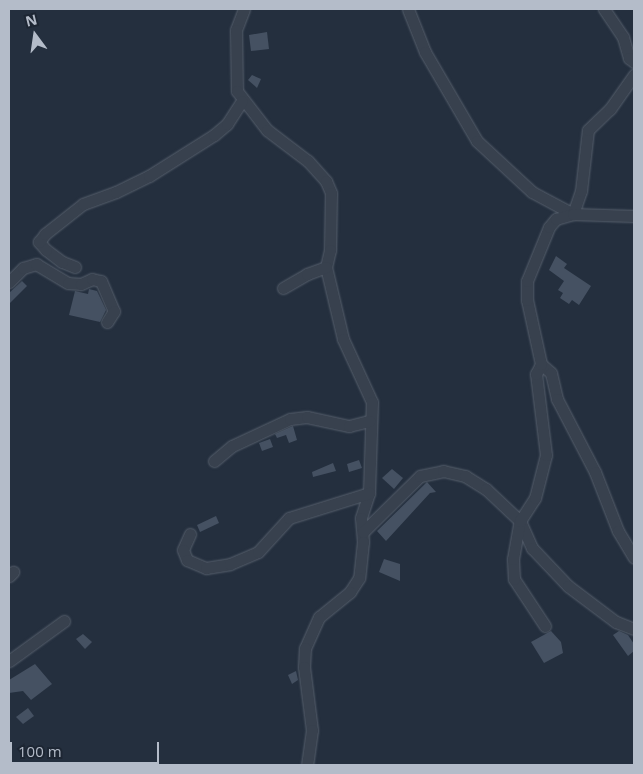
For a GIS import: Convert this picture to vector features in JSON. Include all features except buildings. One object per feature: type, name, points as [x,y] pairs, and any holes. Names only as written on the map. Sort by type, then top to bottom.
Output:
[{"type":"street","points":[[244,9],[236,30],[237,91],[242,101],[267,130],[308,161],[326,181],[331,193],[332,216],[326,267],[343,339],[372,402],[369,493],[361,518],[363,532],[360,578],[350,592],[318,617],[306,641],[304,667],[312,730],[307,765]]},
{"type":"street","points":[[408,9],[425,52],[477,141],[532,192],[573,214]]},
{"type":"street","points":[[604,9],[623,37],[629,58],[634,62]]},
{"type":"street","points":[[573,214],[581,191],[588,130],[610,109],[634,75]]},
{"type":"street","points":[[75,267],[62,262],[46,250],[39,242],[45,234],[83,204],[116,192],[149,176],[214,135],[228,124],[242,101]]},
{"type":"street","points":[[634,216],[573,214],[556,219],[549,227],[527,281],[526,300],[541,364],[551,374],[556,399],[595,472],[618,531],[634,558]]},
{"type":"street","points":[[9,282],[23,268],[36,264],[68,284],[81,284],[92,279],[101,281],[114,312],[107,322]]},
{"type":"street","points":[[283,288],[326,267]]},
{"type":"street","points":[[541,364],[536,374],[546,455],[535,498],[520,521],[513,559],[514,579],[545,626]]},
{"type":"street","points":[[214,460],[232,446],[290,419],[307,418],[349,426],[370,421]]},
{"type":"street","points":[[363,532],[414,482],[437,472],[465,476],[474,481],[520,521],[532,548],[568,586],[616,622],[634,630]]},
{"type":"street","points":[[190,534],[183,550],[187,560],[206,568],[230,564],[258,552],[289,518],[369,493]]},
{"type":"street","points":[[9,661],[64,621]]}]
